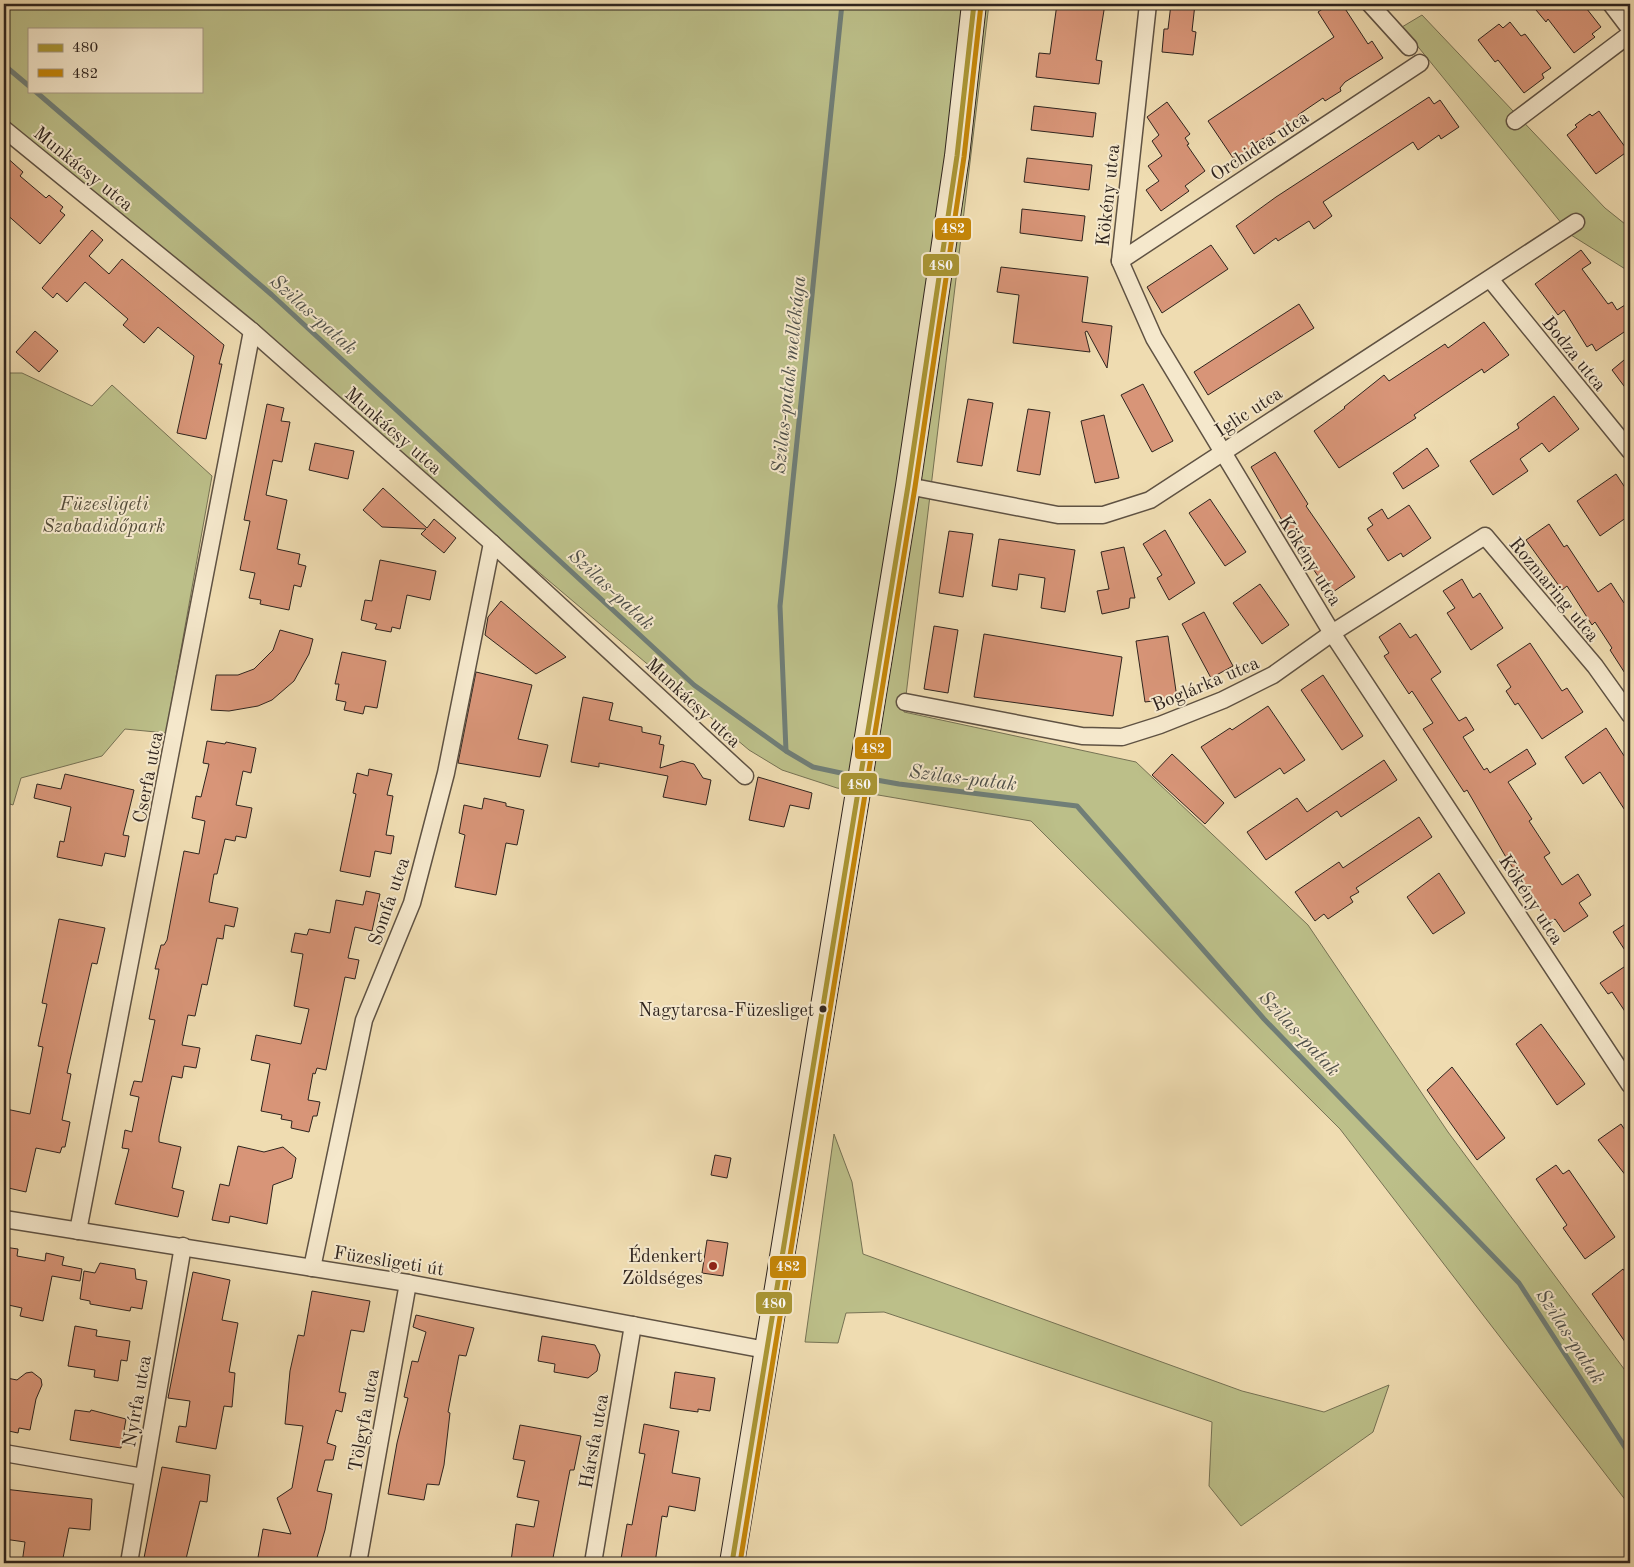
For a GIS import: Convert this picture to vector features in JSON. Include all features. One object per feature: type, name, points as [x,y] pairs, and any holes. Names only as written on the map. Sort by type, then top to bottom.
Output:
[{"type":"main road","points":[[732,1563],[908,486],[957,156],[974,4]]},
{"type":"street","name":"Kökény utca","points":[[1148,4],[1120,261],[1154,338],[1221,452],[1332,633],[1630,1085]]},
{"type":"street","points":[[1370,4],[1410,47]]},
{"type":"street","points":[[1611,4],[1630,29]]},
{"type":"street","points":[[1515,121],[1630,34]]},
{"type":"street","name":"Orchidea utca","points":[[1120,261],[1420,63]]},
{"type":"street","name":"Munkácsy utca","points":[[4,129],[252,331],[492,543],[745,776]]},
{"type":"street","name":"Iglic utca","points":[[908,486],[1058,515],[1103,515],[1150,500],[1576,222]]},
{"type":"street","name":"Bodza utca","points":[[1490,279],[1630,451]]},
{"type":"street","name":"Cserfa utca","points":[[78,1230],[252,331]]},
{"type":"street","name":"Boglárka utca","points":[[905,702],[1082,736],[1122,737],[1160,725],[1214,704],[1273,675],[1332,633],[1485,536]]},
{"type":"street","name":"Rozmaring utca","points":[[1485,536],[1595,666],[1630,715]]},
{"type":"street","name":"Somfa utca","points":[[312,1268],[364,1020],[412,903],[446,773],[492,543]]},
{"type":"street","name":"Füzesligeti út","points":[[4,1218],[408,1283],[766,1350]]},
{"type":"street","name":"Nyírfa utca","points":[[129,1563],[183,1246]]},
{"type":"street","name":"Tölgyfa utca","points":[[358,1563],[408,1283]]},
{"type":"street","name":"Hársfa utca","points":[[593,1563],[633,1325]]},
{"type":"street","points":[[4,1453],[144,1477]]},
{"type":"green space","points":[[4,4],[989,4],[904,712],[1136,762],[1308,925],[1448,1132],[1630,1377],[1630,1506],[1340,1129],[1031,821],[837,788],[782,770],[749,750],[4,120]]},
{"type":"green space","points":[[1422,15],[1605,208],[1630,228],[1630,272],[1571,235],[1402,27]]},
{"type":"green space","name":"Füzesligeti Szabadidőpark","points":[[4,373],[22,373],[92,406],[112,385],[212,476],[166,733],[125,729],[102,756],[21,778],[13,805],[4,802]]},
{"type":"green space","points":[[834,1134],[852,1182],[863,1254],[1242,1391],[1324,1412],[1389,1385],[1373,1432],[1241,1526],[1209,1486],[1212,1422],[884,1312],[846,1313],[838,1343],[805,1342]]},
{"type":"building","points":[[1057,4],[1105,4],[1096,60],[1102,61],[1099,84],[1036,77],[1039,53],[1050,54]]},
{"type":"building","points":[[1171,4],[1195,4],[1192,31],[1196,32],[1193,55],[1162,52],[1164,29],[1168,29]]},
{"type":"building","points":[[1330,4],[1342,4],[1368,44],[1372,41],[1383,58],[1345,82],[1340,88],[1341,91],[1325,101],[1323,98],[1298,115],[1300,118],[1255,143],[1258,146],[1241,157],[1239,154],[1233,158],[1208,121],[1334,37],[1318,12]]},
{"type":"building","points":[[1531,4],[1583,4],[1601,27],[1592,34],[1595,37],[1574,53],[1548,19],[1546,22]]},
{"type":"building","points":[[1510,22],[1521,36],[1525,34],[1551,68],[1542,74],[1544,78],[1524,93],[1498,60],[1495,62],[1478,40],[1499,24],[1503,28]]},
{"type":"building","points":[[1429,97],[1434,104],[1440,100],[1459,127],[1441,139],[1439,135],[1418,150],[1413,142],[1323,202],[1332,216],[1314,229],[1309,221],[1278,241],[1276,238],[1254,254],[1236,226],[1276,197]]},
{"type":"building","points":[[1167,102],[1190,134],[1185,138],[1189,144],[1187,145],[1205,171],[1185,186],[1189,191],[1161,211],[1146,190],[1159,181],[1148,166],[1162,156],[1152,141],[1159,135],[1147,117]]},
{"type":"building","points":[[1034,106],[1096,113],[1093,137],[1031,130]]},
{"type":"building","points":[[1599,111],[1628,151],[1596,174],[1567,135],[1577,127],[1575,125],[1590,114],[1592,116]]},
{"type":"building","points":[[4,155],[23,172],[20,176],[46,198],[49,195],[63,207],[60,211],[65,215],[40,244],[4,212]]},
{"type":"building","points":[[1027,158],[1092,165],[1089,190],[1024,182]]},
{"type":"building","points":[[1022,209],[1085,216],[1082,241],[1020,233]]},
{"type":"building","points":[[92,230],[103,240],[89,256],[109,274],[122,259],[224,345],[219,364],[222,364],[206,439],[177,433],[194,356],[158,327],[144,343],[123,325],[128,319],[85,282],[67,302],[57,293],[53,298],[42,288]]},
{"type":"building","points":[[1211,245],[1228,269],[1162,313],[1147,287]]},
{"type":"building","points":[[1581,250],[1591,263],[1582,269],[1608,304],[1612,302],[1617,310],[1625,305],[1630,314],[1630,328],[1596,351],[1592,344],[1587,347],[1564,310],[1558,315],[1535,284]]},
{"type":"building","points":[[1001,267],[1088,277],[1082,322],[1112,326],[1107,368],[1087,331],[1085,332],[1090,352],[1013,343],[1019,295],[997,292]]},
{"type":"building","points":[[1299,304],[1314,328],[1208,395],[1194,372]]},
{"type":"building","points":[[1484,322],[1509,355],[1484,373],[1482,369],[1414,415],[1416,418],[1339,468],[1314,431],[1384,375],[1389,381],[1445,344],[1448,348]]},
{"type":"building","points":[[35,331],[58,351],[39,372],[16,352]]},
{"type":"building","points":[[1630,355],[1630,394],[1612,370]]},
{"type":"building","points":[[1143,384],[1173,441],[1152,452],[1121,395]]},
{"type":"building","points":[[1554,396],[1579,429],[1549,452],[1542,443],[1520,459],[1528,471],[1493,495],[1470,461],[1519,428],[1517,424]]},
{"type":"building","points":[[968,399],[993,403],[982,466],[957,462]]},
{"type":"building","points":[[267,404],[284,408],[281,421],[290,422],[282,462],[273,460],[266,495],[287,500],[277,549],[300,554],[298,564],[306,566],[301,587],[294,585],[289,610],[260,604],[261,600],[249,598],[255,573],[240,570],[250,521],[244,520]]},
{"type":"building","points":[[1028,409],[1050,412],[1040,475],[1017,471]]},
{"type":"building","points":[[1104,415],[1119,478],[1095,483],[1081,421]]},
{"type":"building","points":[[315,443],[354,451],[348,479],[309,470]]},
{"type":"building","points":[[1427,448],[1439,466],[1403,489],[1393,473]]},
{"type":"building","points":[[1275,452],[1308,504],[1306,506],[1355,577],[1330,594],[1293,539],[1251,467]]},
{"type":"building","points":[[1616,474],[1630,495],[1630,515],[1600,536],[1577,501]]},
{"type":"building","points":[[383,488],[427,528],[434,519],[456,538],[444,553],[421,534],[426,529],[382,527],[363,510]]},
{"type":"building","points":[[1210,499],[1246,552],[1225,566],[1189,513]]},
{"type":"building","points":[[1409,505],[1431,538],[1403,557],[1401,553],[1388,561],[1367,529],[1373,525],[1368,518],[1382,509],[1388,519]]},
{"type":"building","points":[[1549,524],[1564,547],[1567,545],[1598,592],[1611,583],[1624,603],[1630,599],[1630,681],[1595,622],[1592,625],[1567,586],[1562,590],[1526,540]]},
{"type":"building","points":[[1165,530],[1195,583],[1169,600],[1157,578],[1162,575],[1143,544]]},
{"type":"building","points":[[949,531],[973,534],[963,597],[939,593]]},
{"type":"building","points":[[999,539],[1075,550],[1065,612],[1041,608],[1045,578],[1019,574],[1017,590],[992,586]]},
{"type":"building","points":[[1124,547],[1135,598],[1130,598],[1129,608],[1102,614],[1097,591],[1109,589],[1101,552]]},
{"type":"building","points":[[380,560],[436,571],[430,600],[407,595],[400,629],[392,627],[391,632],[375,629],[377,624],[361,620],[365,600],[372,601]]},
{"type":"building","points":[[1462,579],[1473,598],[1480,593],[1503,628],[1471,650],[1447,613],[1455,608],[1443,591]]},
{"type":"building","points":[[1260,584],[1289,625],[1262,644],[1233,603]]},
{"type":"building","points":[[501,601],[566,657],[536,674],[485,635],[488,617]]},
{"type":"building","points":[[1204,612],[1233,666],[1211,678],[1182,624]]},
{"type":"building","points":[[1400,623],[1410,638],[1416,634],[1441,672],[1431,679],[1459,721],[1466,717],[1474,730],[1463,737],[1484,770],[1487,768],[1490,773],[1527,749],[1536,764],[1508,782],[1532,819],[1529,821],[1550,853],[1544,857],[1562,885],[1578,874],[1591,895],[1579,903],[1588,916],[1564,932],[1555,919],[1549,923],[1507,859],[1467,790],[1464,792],[1423,729],[1433,723],[1412,691],[1409,694],[1384,656],[1389,653],[1379,637]]},
{"type":"building","points":[[934,626],[958,630],[948,693],[924,689]]},
{"type":"building","points":[[280,630],[313,639],[309,654],[294,681],[272,700],[258,706],[229,711],[211,710],[216,675],[238,675],[254,669],[273,650]]},
{"type":"building","points":[[984,634],[1122,657],[1113,716],[974,697]]},
{"type":"building","points":[[1168,636],[1177,698],[1145,702],[1136,641]]},
{"type":"building","points":[[1530,643],[1562,691],[1567,688],[1583,712],[1542,739],[1518,703],[1515,705],[1506,691],[1511,687],[1497,665]]},
{"type":"building","points":[[342,652],[386,661],[377,708],[365,706],[363,714],[344,710],[346,702],[336,700],[339,684],[335,684]]},
{"type":"building","points":[[476,672],[532,685],[518,739],[548,745],[540,777],[458,763]]},
{"type":"building","points":[[1323,675],[1363,736],[1342,750],[1301,690]]},
{"type":"building","points":[[583,697],[613,703],[609,720],[642,727],[642,732],[661,736],[659,744],[664,745],[660,768],[682,761],[694,764],[703,778],[711,780],[706,805],[663,797],[668,776],[599,763],[599,767],[571,762]]},
{"type":"building","points":[[1268,706],[1305,760],[1284,774],[1280,768],[1235,798],[1201,747],[1230,728],[1232,730]]},
{"type":"building","points":[[1606,728],[1630,765],[1630,818],[1600,772],[1583,784],[1565,757]]},
{"type":"building","points":[[207,741],[225,744],[226,742],[256,748],[251,773],[243,771],[236,805],[252,808],[246,838],[236,836],[235,841],[225,839],[217,874],[214,874],[209,902],[238,908],[234,927],[225,925],[223,939],[217,938],[207,985],[202,984],[195,1016],[188,1015],[182,1045],[200,1048],[196,1068],[184,1066],[182,1078],[172,1076],[159,1137],[159,1142],[181,1147],[172,1188],[184,1191],[178,1217],[115,1204],[129,1149],[122,1148],[125,1130],[132,1132],[139,1097],[130,1095],[134,1081],[142,1082],[155,1020],[149,1019],[159,969],[155,969],[161,945],[164,945],[167,940],[184,851],[199,854],[205,821],[192,818],[196,796],[201,797],[209,764],[203,763]]},
{"type":"building","points":[[1172,754],[1224,803],[1205,824],[1152,775]]},
{"type":"building","points":[[1384,760],[1397,780],[1341,817],[1337,811],[1266,860],[1247,832],[1297,798],[1307,812]]},
{"type":"building","points":[[369,769],[392,774],[387,795],[393,796],[386,835],[394,836],[391,854],[375,851],[370,877],[340,871],[356,794],[353,793],[357,773],[368,776]]},
{"type":"building","points":[[65,774],[134,790],[123,835],[129,836],[125,857],[105,853],[102,866],[57,857],[60,841],[64,842],[71,807],[34,798],[37,784],[61,789]]},
{"type":"building","points":[[758,777],[812,793],[809,809],[790,805],[784,827],[749,820]]},
{"type":"building","points":[[484,798],[506,803],[506,806],[524,810],[517,845],[506,843],[496,895],[455,887],[465,835],[459,833],[464,805],[482,809]]},
{"type":"building","points":[[1419,817],[1432,837],[1356,888],[1359,892],[1350,897],[1353,902],[1328,919],[1324,914],[1315,921],[1295,892],[1339,862],[1343,868]]},
{"type":"building","points":[[1439,873],[1465,913],[1433,934],[1407,897]]},
{"type":"building","points":[[366,891],[380,894],[372,931],[355,927],[348,958],[359,960],[355,979],[345,977],[326,1070],[317,1068],[315,1074],[313,1073],[308,1100],[320,1102],[317,1116],[313,1116],[309,1132],[291,1128],[292,1121],[281,1119],[282,1115],[261,1111],[270,1064],[251,1060],[256,1035],[301,1044],[309,1009],[294,1006],[303,954],[291,952],[295,933],[307,935],[309,929],[330,933],[336,900],[363,905]]},
{"type":"building","points":[[59,919],[105,928],[97,964],[92,963],[67,1073],[71,1074],[62,1120],[70,1122],[65,1147],[62,1147],[60,1153],[36,1148],[26,1192],[4,1187],[4,1118],[6,1109],[30,1114],[43,1047],[38,1046],[47,1004],[42,1003]]},
{"type":"building","points":[[1630,921],[1630,958],[1613,932]]},
{"type":"building","points":[[1630,963],[1630,1019],[1612,992],[1608,994],[1600,983]]},
{"type":"building","points":[[1541,1024],[1585,1084],[1557,1105],[1516,1044]]},
{"type":"building","points":[[1452,1067],[1505,1138],[1477,1160],[1427,1090]]},
{"type":"building","points":[[1621,1124],[1630,1138],[1630,1181],[1598,1140]]},
{"type":"building","points":[[238,1146],[264,1152],[283,1147],[296,1158],[292,1178],[273,1185],[267,1224],[230,1216],[229,1223],[212,1220],[220,1184],[229,1186]]},
{"type":"building","points":[[715,1155],[731,1158],[727,1178],[711,1175]]},
{"type":"building","points":[[1556,1165],[1563,1174],[1569,1170],[1615,1237],[1585,1259],[1563,1228],[1567,1225],[1536,1179]]},
{"type":"building","points":[[707,1240],[728,1243],[723,1276],[702,1273]]},
{"type":"building","points":[[4,1247],[18,1249],[17,1256],[45,1261],[46,1253],[64,1257],[62,1265],[82,1269],[80,1281],[52,1276],[43,1321],[20,1316],[22,1308],[4,1304]]},
{"type":"building","points":[[100,1263],[135,1269],[136,1279],[147,1281],[142,1309],[131,1307],[130,1311],[90,1304],[90,1301],[80,1299],[84,1271],[95,1273]]},
{"type":"building","points":[[1623,1269],[1630,1279],[1630,1349],[1592,1294]]},
{"type":"building","points":[[193,1272],[230,1280],[222,1320],[238,1323],[229,1372],[235,1373],[232,1407],[224,1406],[216,1449],[176,1442],[179,1426],[186,1427],[190,1401],[168,1398]]},
{"type":"building","points":[[312,1291],[370,1301],[364,1332],[351,1330],[339,1392],[346,1393],[342,1412],[336,1410],[327,1443],[336,1446],[333,1460],[325,1460],[317,1491],[332,1494],[325,1530],[316,1561],[257,1563],[263,1529],[291,1534],[277,1498],[292,1488],[303,1426],[285,1424],[290,1371],[298,1335],[304,1336]]},
{"type":"building","points":[[416,1315],[474,1328],[466,1356],[459,1355],[448,1412],[450,1413],[444,1465],[439,1485],[427,1484],[424,1500],[388,1494],[397,1443],[408,1398],[404,1397],[412,1361],[418,1362],[426,1332],[413,1327]]},
{"type":"building","points":[[75,1326],[97,1330],[96,1336],[130,1341],[127,1361],[121,1360],[118,1381],[94,1377],[95,1370],[68,1366]]},
{"type":"building","points":[[542,1336],[595,1345],[600,1355],[597,1371],[588,1378],[554,1372],[555,1364],[538,1361]]},
{"type":"building","points":[[32,1372],[41,1379],[42,1385],[36,1399],[30,1430],[19,1428],[18,1433],[4,1430],[4,1397],[7,1378],[17,1380],[26,1373]]},
{"type":"building","points":[[675,1372],[715,1378],[710,1411],[698,1409],[698,1412],[670,1408]]},
{"type":"building","points":[[75,1410],[90,1412],[91,1410],[126,1419],[121,1448],[70,1440]]},
{"type":"building","points":[[644,1424],[679,1431],[672,1473],[700,1478],[695,1511],[669,1506],[667,1517],[662,1516],[655,1563],[621,1559],[627,1524],[632,1525],[645,1454],[639,1453]]},
{"type":"building","points":[[520,1425],[581,1436],[574,1470],[570,1470],[552,1563],[511,1561],[516,1524],[534,1527],[539,1501],[517,1497],[525,1461],[513,1459]]},
{"type":"building","points":[[162,1467],[210,1475],[207,1502],[200,1501],[185,1563],[143,1563]]},
{"type":"building","points":[[4,1489],[92,1499],[90,1530],[69,1528],[62,1563],[22,1563],[25,1542],[4,1539]]},
{"type":"waterway","name":"Szilas-patak mellékága","points":[[786,751],[780,606],[842,4]]},
{"type":"waterway","name":"Szilas-patak","points":[[4,65],[28,85]]},
{"type":"waterway","name":"Szilas-patak","points":[[36,92],[272,295],[694,685],[786,751],[813,767],[855,776]]},
{"type":"waterway","name":"Szilas-patak","points":[[865,778],[1077,806],[1264,1019],[1519,1283],[1630,1455]]},
{"type":"transit line","name":"480","points":[[732,1563],[908,486],[957,156],[974,4]]},
{"type":"transit line","name":"482","points":[[740,1563],[915,487],[964,157],[981,5]]},
{"type":"place","name":"Nagytarcsa-Füzesliget","points":[[823,1009]]},
{"type":"place","name":"Édenkert Zöldséges","points":[[713,1266]]}]
